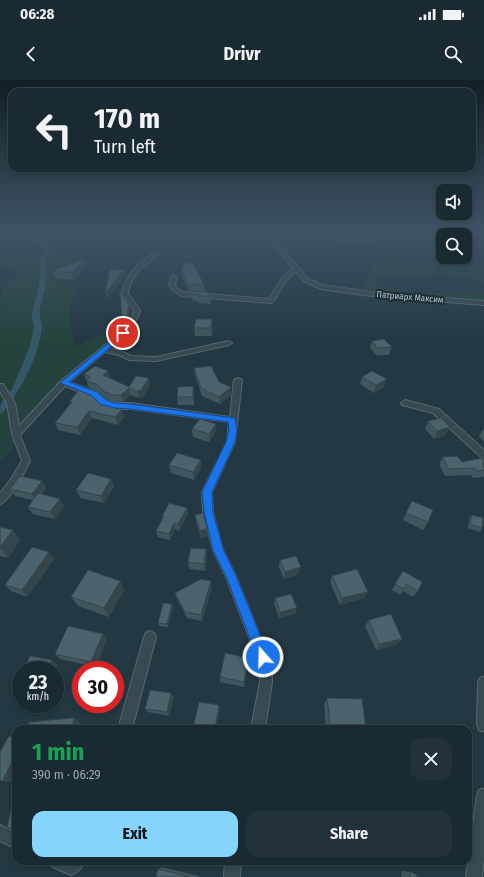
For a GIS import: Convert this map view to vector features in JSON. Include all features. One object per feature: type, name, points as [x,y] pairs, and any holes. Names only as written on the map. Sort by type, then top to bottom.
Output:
[{"type":"street","points":[[16,434],[64,383],[123,333],[135,319],[137,310],[125,293],[126,284],[130,275],[136,268]]},
{"type":"street","points":[[174,277],[172,284],[175,290],[182,294],[271,301],[291,270],[296,268]]},
{"type":"street","name":"Патриарх Максим","points":[[296,268],[306,280],[322,287],[371,294],[484,303]]},
{"type":"street","points":[[103,349],[121,353],[128,358],[156,359],[229,343]]},
{"type":"street","points":[[238,380],[232,420],[233,430],[230,442],[207,492],[208,512],[218,550],[231,576],[266,666],[266,682],[259,725]]},
{"type":"street","points":[[64,383],[94,394],[103,402],[114,406],[131,406],[232,420]]},
{"type":"street","points":[[0,386],[9,399],[16,434],[26,461],[12,485],[0,500]]},
{"type":"street","points":[[405,402],[436,411],[484,455]]},
{"type":"street","points":[[126,725],[150,637]]},
{"type":"street","points":[[484,682],[484,725]]},
{"type":"street","points":[[474,877],[484,795]]},
{"type":"street","points":[[0,833],[12,839]]},
{"type":"street","points":[[232,877],[234,865]]},
{"type":"green space","points":[[11,268],[68,268],[61,285],[79,281],[69,307],[74,347],[114,328],[131,317],[126,329],[14,431],[14,448],[0,461],[0,307],[2,288],[20,271]]},
{"type":"green space","points":[[371,268],[484,268],[484,282],[441,273],[421,277],[389,275],[378,278],[376,282],[383,288],[410,293],[484,294],[484,303],[362,292]]},
{"type":"building","points":[[60,268],[76,268],[72,273],[53,271]]},
{"type":"building","points":[[196,268],[204,285],[188,284],[181,269]]},
{"type":"building","points":[[110,270],[124,270],[105,293]]},
{"type":"building","points":[[120,289],[129,305],[127,315],[122,321]]},
{"type":"building","points":[[191,291],[208,292],[210,296],[198,296],[198,294],[193,294]]},
{"type":"building","points":[[196,319],[212,319],[211,328],[194,328]]},
{"type":"building","points":[[384,339],[392,347],[378,348],[372,341]]},
{"type":"building","points":[[95,366],[108,371],[103,375],[129,387],[136,376],[149,378],[141,390],[137,391],[129,388],[121,395],[113,395],[105,392],[96,384],[87,381],[91,377],[84,374]]},
{"type":"building","points":[[211,366],[219,382],[231,387],[219,397],[201,388],[194,368]]},
{"type":"building","points":[[372,371],[387,379],[376,385],[362,377]]},
{"type":"building","points":[[193,386],[193,397],[177,397],[178,387]]},
{"type":"building","points":[[81,387],[88,390],[97,398],[111,403],[107,406],[122,409],[115,417],[89,411],[77,427],[55,423],[72,402],[70,401]]},
{"type":"building","points":[[441,418],[450,427],[437,431],[428,421]]},
{"type":"building","points":[[200,419],[216,424],[209,434],[192,429]]},
{"type":"building","points":[[177,453],[201,460],[193,472],[169,465]]},
{"type":"building","points":[[457,456],[462,462],[483,458],[484,470],[478,471],[475,468],[449,469],[443,457]]},
{"type":"building","points":[[88,473],[111,479],[101,496],[76,490]]},
{"type":"building","points":[[20,476],[42,481],[32,494],[10,489]]},
{"type":"building","points":[[38,493],[60,499],[50,512],[28,507]]},
{"type":"building","points":[[412,501],[433,510],[428,522],[406,513]]},
{"type":"building","points":[[169,503],[187,508],[178,524],[174,523],[169,534],[156,531]]},
{"type":"building","points":[[203,513],[207,529],[200,531],[195,515]]},
{"type":"building","points":[[472,515],[483,518],[482,528],[470,524]]},
{"type":"building","points":[[0,527],[13,530],[0,547]]},
{"type":"building","points":[[32,547],[49,552],[22,590],[5,585]]},
{"type":"building","points":[[191,548],[206,549],[204,564],[188,562]]},
{"type":"building","points":[[296,556],[301,567],[285,572],[280,560]]},
{"type":"building","points":[[357,569],[368,592],[342,598],[332,576]]},
{"type":"building","points":[[88,570],[120,581],[104,608],[71,597]]},
{"type":"building","points":[[403,571],[422,582],[418,591],[406,584],[404,589],[395,584]]},
{"type":"building","points":[[201,579],[211,581],[201,615],[185,612],[175,593]]},
{"type":"building","points":[[291,594],[297,608],[280,612],[275,598]]},
{"type":"building","points":[[163,603],[172,604],[167,624],[158,623]]},
{"type":"building","points":[[391,614],[402,639],[379,644],[369,620]]},
{"type":"building","points":[[68,626],[103,634],[91,661],[55,654]]},
{"type":"building","points":[[225,653],[248,658],[244,682],[220,677]]},
{"type":"building","points":[[30,656],[52,660],[52,661],[28,661]]},
{"type":"building","points":[[150,690],[171,693],[167,712],[145,709]]},
{"type":"building","points":[[327,698],[362,699],[365,725],[330,725]]},
{"type":"building","points":[[199,702],[219,705],[216,725],[194,725]]},
{"type":"building","points":[[74,718],[73,725],[29,725],[29,722]]},
{"type":"building","points":[[9,736],[12,737],[12,762],[2,781],[0,780],[0,752]]},
{"type":"building","points":[[12,804],[12,827],[7,828]]},
{"type":"building","points":[[158,869],[190,877],[156,877]]},
{"type":"building","points":[[411,872],[419,877],[410,877]]},
{"type":"waterway","points":[[0,411],[17,388],[31,353],[38,325],[35,317],[44,268]]},
{"type":"route","points":[[123,333],[64,383],[94,394],[103,402],[114,406],[131,406],[232,420],[233,430],[230,442],[207,492],[208,512],[218,550],[231,576],[263,657]]}]
